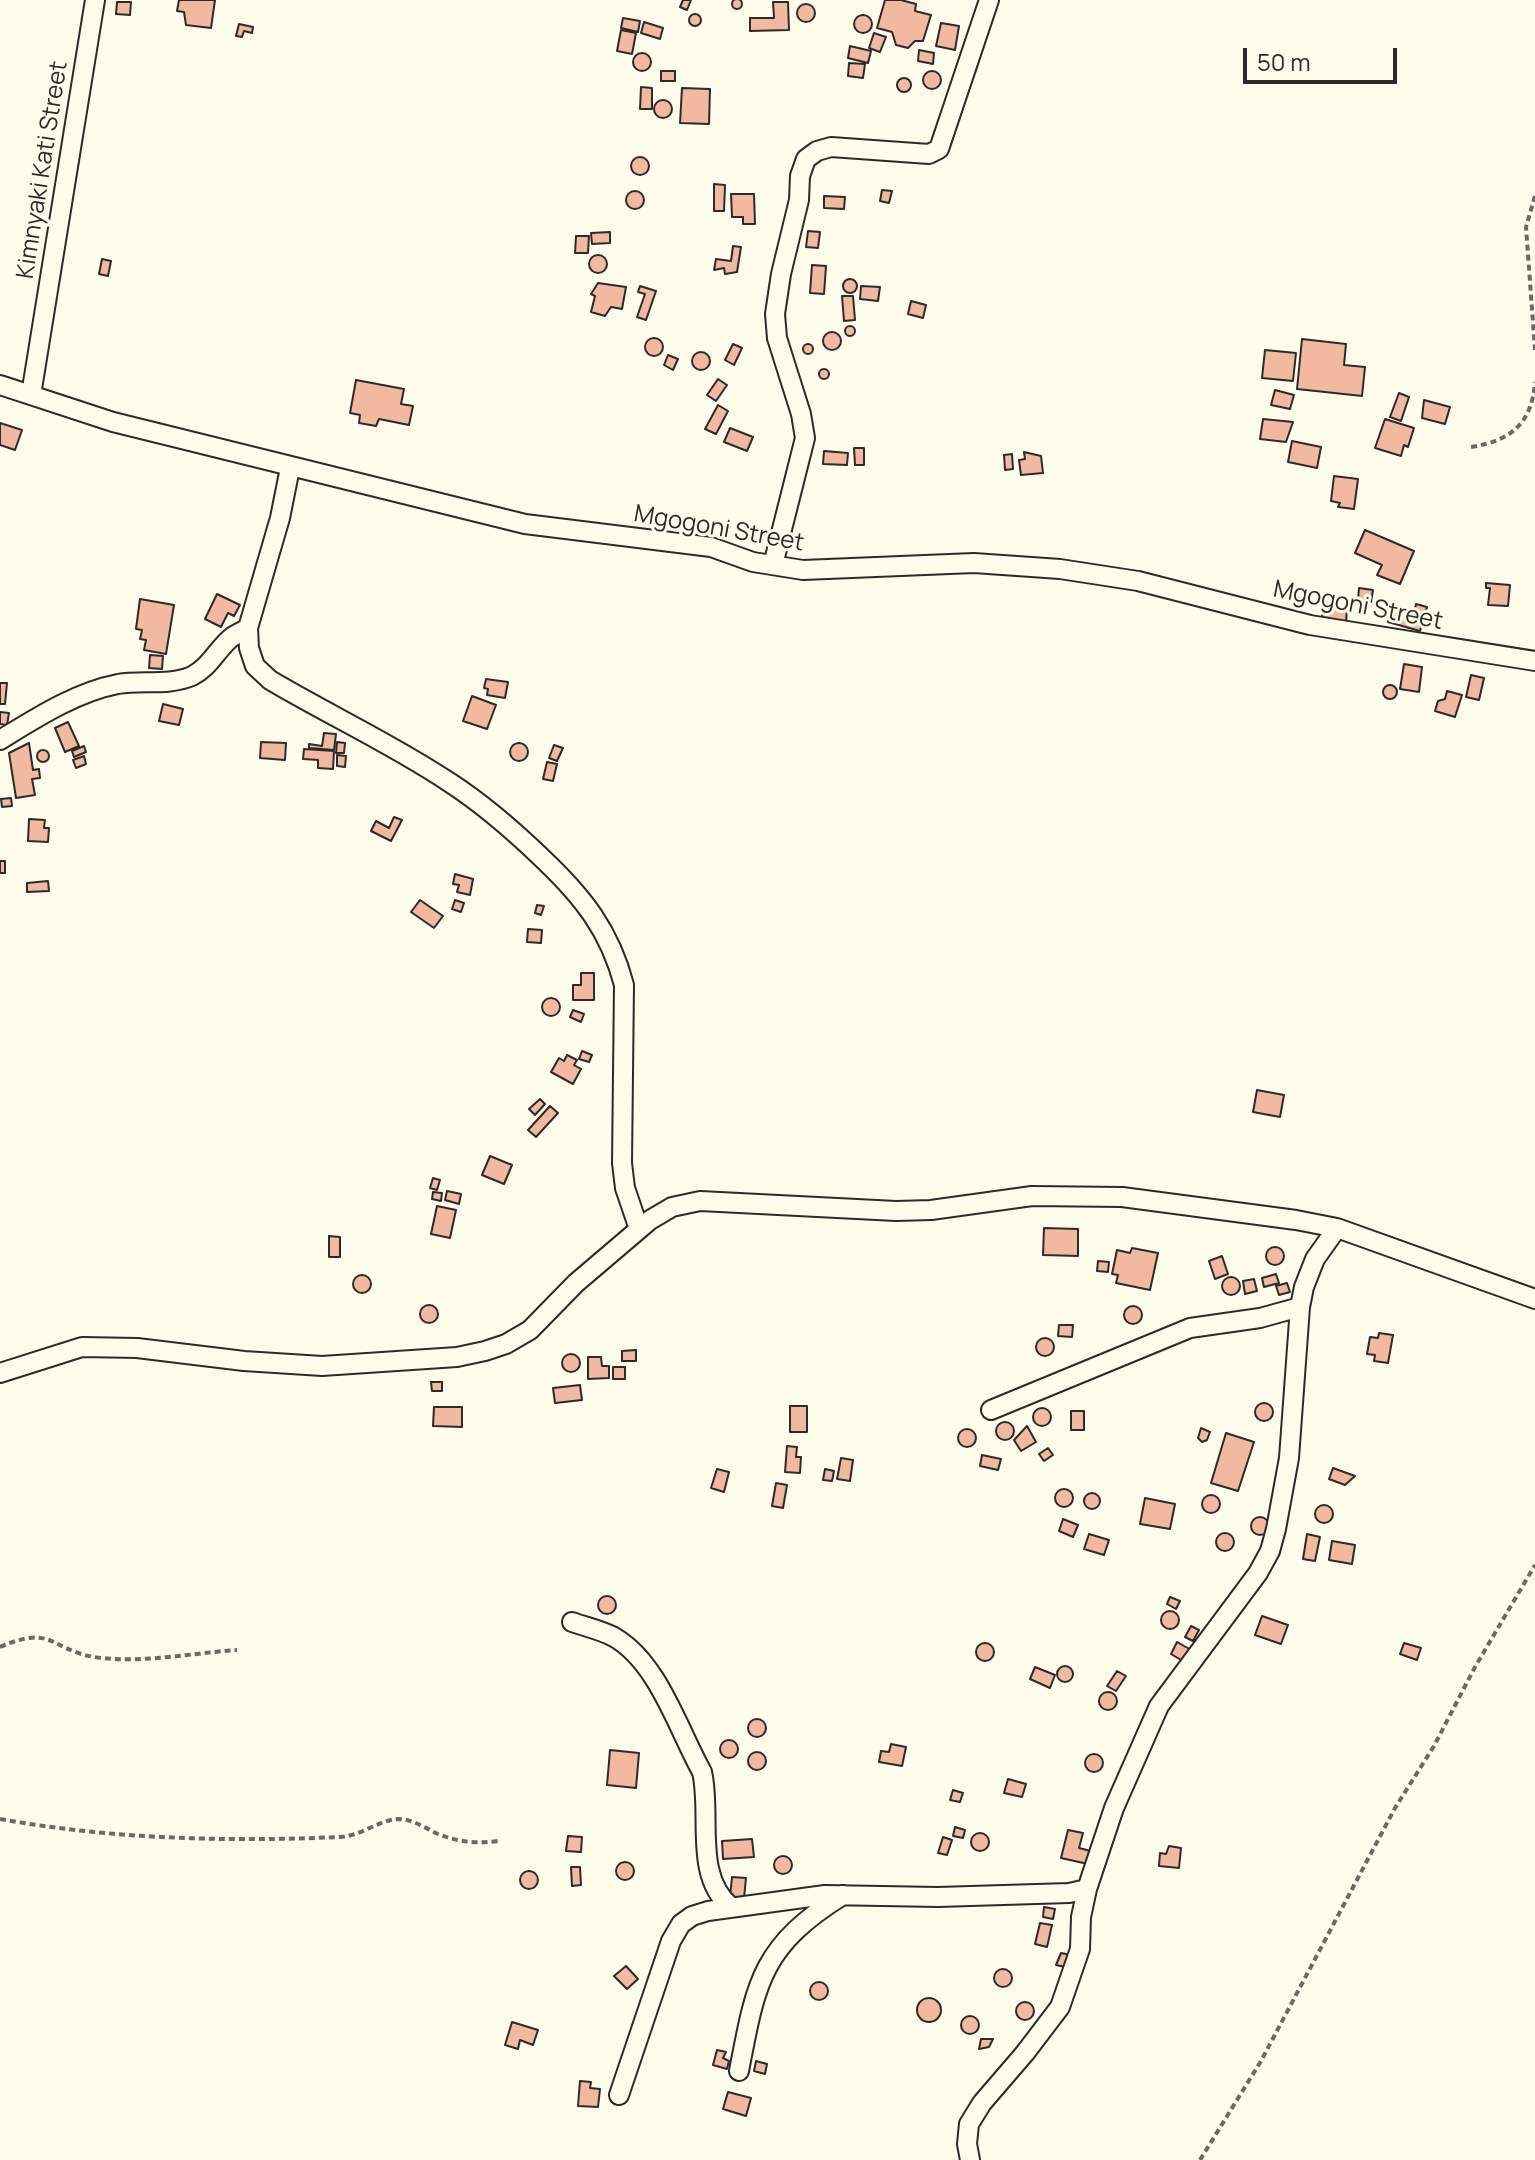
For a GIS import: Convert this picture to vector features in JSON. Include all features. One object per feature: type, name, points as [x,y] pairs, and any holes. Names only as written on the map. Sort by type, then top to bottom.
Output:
[{"type":"street","name":"Kimnyaki Kati Street","points":[[31,395],[95,0]]},
{"type":"street","points":[[773,565],[805,438],[801,414],[777,338],[775,314],[799,200],[800,176],[806,159],[817,151],[831,147],[929,154],[939,149],[989,0]]},
{"type":"street","name":"Mgogoni Street","points":[[0,385],[113,422],[525,524],[711,547],[753,562],[803,570],[974,563],[1060,569],[1138,581],[1310,625],[1535,661]]},
{"type":"street","points":[[290,468],[280,518],[248,628],[249,648],[255,666],[270,680],[450,783],[513,830],[554,869],[601,924],[624,985],[622,1163],[625,1188],[639,1229]]},
{"type":"street","points":[[0,740],[96,689],[189,677],[210,663],[231,638],[248,628]]},
{"type":"street","points":[[0,1373],[82,1347],[125,1347],[244,1361],[322,1366],[457,1357],[506,1344],[530,1330],[576,1283],[639,1229],[672,1207],[700,1201],[896,1211],[931,1210],[1032,1196],[1122,1197],[1337,1228],[1535,1299]]},
{"type":"street","points":[[970,2160],[967,2144],[969,2124],[982,2103],[1060,2007],[1080,1949],[1081,1917],[1087,1889],[1114,1808],[1159,1706],[1258,1573],[1270,1551],[1289,1458],[1300,1307],[1315,1259],[1337,1228]]},
{"type":"street","points":[[991,1410],[1190,1328],[1260,1318],[1300,1307]]},
{"type":"street","points":[[572,1622],[613,1637],[639,1656],[650,1671],[702,1772],[706,1789],[709,1871],[722,1899],[731,1907]]},
{"type":"street","points":[[619,2095],[671,1941],[681,1924],[692,1916],[731,1907],[845,1894],[938,1897],[1069,1893],[1087,1889]]},
{"type":"street","points":[[739,2071],[759,1981],[773,1955],[803,1922],[845,1894]]},
{"type":"path","points":[[1535,196],[1526,227],[1535,350]]},
{"type":"path","points":[[1471,447],[1504,440],[1516,429],[1527,413],[1535,382]]},
{"type":"path","points":[[1200,2160],[1261,2061],[1395,1808],[1434,1746],[1475,1667],[1535,1565]]},
{"type":"path","points":[[0,1647],[40,1636],[94,1657],[158,1657],[237,1650]]},
{"type":"path","points":[[0,1819],[103,1833],[292,1838],[359,1834],[390,1820],[402,1819],[456,1840],[498,1841]]},
{"type":"building","points":[[737,-1],[742,4],[737,9],[732,4]]},
{"type":"building","points":[[179,0],[215,0],[211,28],[186,25],[184,12],[177,11]]},
{"type":"building","points":[[683,0],[691,0],[687,10],[680,7]]},
{"type":"building","points":[[885,0],[916,4],[915,11],[931,15],[923,41],[915,41],[908,48],[896,45],[892,32],[877,28]]},
{"type":"building","points":[[117,2],[131,2],[130,15],[116,14]]},
{"type":"building","points":[[773,2],[788,2],[789,30],[750,31],[750,18],[774,18]]},
{"type":"building","points":[[806,4],[815,13],[806,22],[797,13]]},
{"type":"building","points":[[690,15],[700,15],[700,25],[690,25]]},
{"type":"building","points":[[859,15],[867,15],[872,24],[870,31],[859,33],[854,28],[854,20]]},
{"type":"building","points":[[623,18],[640,21],[638,32],[621,28]]},
{"type":"building","points":[[644,22],[663,28],[660,39],[641,33]]},
{"type":"building","points":[[941,23],[959,26],[955,50],[936,46]]},
{"type":"building","points":[[239,24],[253,27],[252,33],[244,31],[242,37],[236,36]]},
{"type":"building","points":[[621,30],[636,33],[632,54],[617,51]]},
{"type":"building","points":[[874,33],[886,37],[880,52],[869,48]]},
{"type":"building","points":[[850,46],[871,51],[868,63],[848,58]]},
{"type":"building","points":[[919,50],[934,53],[933,64],[918,61]]},
{"type":"building","points":[[638,53],[646,53],[651,62],[649,69],[638,71],[633,66],[633,58]]},
{"type":"building","points":[[849,63],[865,64],[863,78],[848,76]]},
{"type":"building","points":[[661,71],[675,71],[675,81],[661,81]]},
{"type":"building","points":[[928,71],[936,71],[941,80],[939,87],[928,89],[923,84],[923,76]]},
{"type":"building","points":[[904,78],[911,85],[904,92],[897,85]]},
{"type":"building","points":[[641,87],[652,88],[652,109],[640,109]]},
{"type":"building","points":[[682,88],[710,89],[709,124],[680,123]]},
{"type":"building","points":[[659,100],[667,100],[672,109],[670,116],[659,118],[654,113],[654,105]]},
{"type":"building","points":[[640,157],[649,166],[640,175],[631,166]]},
{"type":"building","points":[[714,184],[725,185],[724,211],[714,211]]},
{"type":"building","points":[[882,190],[892,191],[889,203],[880,201]]},
{"type":"building","points":[[631,191],[639,191],[644,200],[642,207],[631,209],[626,204],[626,196]]},
{"type":"building","points":[[731,194],[754,194],[755,224],[743,224],[743,217],[732,217]]},
{"type":"building","points":[[824,196],[845,197],[844,209],[824,208]]},
{"type":"building","points":[[808,231],[820,232],[818,248],[806,247]]},
{"type":"building","points":[[610,232],[610,243],[592,244],[591,233]]},
{"type":"building","points":[[576,236],[589,236],[588,253],[575,253]]},
{"type":"building","points":[[733,246],[741,247],[737,272],[725,274],[724,268],[714,270],[716,259],[731,261]]},
{"type":"building","points":[[594,255],[602,255],[607,264],[605,271],[594,273],[589,268],[589,260]]},
{"type":"building","points":[[102,259],[111,261],[108,276],[99,274]]},
{"type":"building","points":[[812,265],[826,266],[824,294],[810,293]]},
{"type":"building","points":[[850,279],[857,286],[850,293],[843,286]]},
{"type":"building","points":[[598,283],[626,287],[622,309],[611,307],[605,316],[591,312],[595,296],[591,294]]},
{"type":"building","points":[[640,286],[656,291],[646,320],[637,317],[645,294],[638,292]]},
{"type":"building","points":[[861,286],[880,287],[878,301],[860,299]]},
{"type":"building","points":[[842,296],[853,296],[855,320],[844,321]]},
{"type":"building","points":[[911,301],[926,305],[923,318],[908,314]]},
{"type":"building","points":[[850,326],[855,331],[850,336],[845,331]]},
{"type":"building","points":[[828,332],[836,332],[841,341],[839,348],[828,350],[823,345],[823,337]]},
{"type":"building","points":[[650,338],[658,338],[663,347],[661,354],[650,356],[645,351],[645,343]]},
{"type":"building","points":[[1302,339],[1346,344],[1344,365],[1365,367],[1362,396],[1297,389]]},
{"type":"building","points":[[733,344],[742,348],[734,365],[725,360]]},
{"type":"building","points":[[808,344],[813,349],[808,354],[803,349]]},
{"type":"building","points":[[1265,350],[1296,353],[1293,381],[1262,378]]},
{"type":"building","points":[[697,352],[705,352],[710,361],[708,368],[697,370],[692,365],[692,357]]},
{"type":"building","points":[[668,355],[678,359],[673,370],[664,365]]},
{"type":"building","points":[[824,369],[829,374],[824,379],[819,374]]},
{"type":"building","points":[[718,379],[727,385],[716,401],[707,395]]},
{"type":"building","points":[[356,380],[404,389],[401,404],[413,406],[409,425],[379,419],[376,426],[359,423],[360,415],[350,413]]},
{"type":"building","points":[[1275,390],[1294,395],[1290,409],[1271,405]]},
{"type":"building","points":[[1399,393],[1409,397],[1401,421],[1390,417]]},
{"type":"building","points":[[1424,400],[1450,407],[1445,424],[1422,418]]},
{"type":"building","points":[[718,405],[728,411],[716,434],[705,429]]},
{"type":"building","points":[[1263,419],[1293,422],[1286,442],[1260,439]]},
{"type":"building","points":[[1385,419],[1414,428],[1408,447],[1404,445],[1401,456],[1375,448]]},
{"type":"building","points":[[0,423],[22,430],[15,450],[0,445]]},
{"type":"building","points":[[730,428],[753,437],[747,451],[724,442]]},
{"type":"building","points":[[1292,441],[1321,447],[1317,468],[1288,462]]},
{"type":"building","points":[[854,448],[864,448],[864,465],[855,465]]},
{"type":"building","points":[[824,451],[848,453],[847,465],[823,464]]},
{"type":"building","points":[[1024,452],[1041,456],[1043,473],[1021,475],[1019,460],[1025,459]]},
{"type":"building","points":[[1012,454],[1013,469],[1005,470],[1004,455]]},
{"type":"building","points":[[1334,476],[1358,479],[1354,509],[1338,507],[1340,503],[1331,501]]},
{"type":"building","points":[[1365,530],[1414,551],[1400,584],[1377,575],[1382,565],[1355,553]]},
{"type":"building","points":[[1486,583],[1510,585],[1508,606],[1488,605],[1490,588],[1486,588]]},
{"type":"building","points":[[1359,588],[1373,590],[1371,602],[1358,600]]},
{"type":"building","points":[[217,594],[240,605],[234,616],[228,613],[221,627],[205,619]]},
{"type":"building","points":[[140,599],[174,605],[166,654],[144,650],[146,640],[140,639],[142,630],[136,629]]},
{"type":"building","points":[[1416,604],[1427,607],[1420,631],[1388,622],[1392,607],[1414,613]]},
{"type":"building","points":[[1323,606],[1347,608],[1346,623],[1322,620]]},
{"type":"building","points":[[150,655],[163,656],[162,669],[149,668]]},
{"type":"building","points":[[1404,664],[1422,667],[1419,692],[1400,689]]},
{"type":"building","points":[[1471,675],[1484,678],[1479,700],[1466,697]]},
{"type":"building","points":[[486,679],[508,682],[505,698],[487,695],[488,689],[484,688]]},
{"type":"building","points":[[0,683],[7,683],[5,704],[0,704]]},
{"type":"building","points":[[1390,685],[1397,692],[1390,699],[1383,692]]},
{"type":"building","points":[[1447,691],[1462,695],[1455,717],[1435,711],[1438,701],[1445,699]]},
{"type":"building","points":[[472,696],[496,705],[487,729],[463,721]]},
{"type":"building","points":[[163,704],[183,709],[179,725],[159,721]]},
{"type":"building","points":[[0,712],[9,713],[7,725],[0,724]]},
{"type":"building","points":[[68,722],[79,746],[65,752],[55,728]]},
{"type":"building","points":[[324,733],[336,734],[334,750],[309,748],[309,744],[322,746]]},
{"type":"building","points":[[261,742],[286,743],[285,760],[260,758]]},
{"type":"building","points":[[337,742],[345,743],[344,753],[336,753]]},
{"type":"building","points":[[29,743],[33,770],[39,769],[40,778],[32,779],[35,795],[16,798],[9,753]]},
{"type":"building","points":[[515,743],[523,743],[528,752],[526,759],[515,761],[510,756],[510,748]]},
{"type":"building","points":[[554,745],[563,748],[557,761],[549,758]]},
{"type":"building","points":[[84,746],[86,752],[74,757],[72,751]]},
{"type":"building","points":[[304,749],[334,751],[333,769],[318,768],[318,760],[303,759]]},
{"type":"building","points":[[43,750],[49,756],[43,762],[37,756]]},
{"type":"building","points":[[337,755],[346,756],[345,767],[337,766]]},
{"type":"building","points":[[84,756],[86,764],[76,768],[73,760]]},
{"type":"building","points":[[547,762],[557,764],[553,781],[543,779]]},
{"type":"building","points":[[11,798],[12,806],[2,807],[1,799]]},
{"type":"building","points":[[394,817],[402,820],[391,841],[371,831],[376,821],[389,828]]},
{"type":"building","points":[[29,819],[45,820],[44,828],[49,828],[48,842],[28,841]]},
{"type":"building","points":[[0,861],[5,861],[5,873],[0,873]]},
{"type":"building","points":[[455,874],[473,879],[470,895],[457,892],[459,885],[453,884]]},
{"type":"building","points":[[48,881],[49,891],[27,892],[27,883]]},
{"type":"building","points":[[420,900],[443,916],[434,928],[411,912]]},
{"type":"building","points":[[455,900],[464,903],[461,912],[452,909]]},
{"type":"building","points":[[537,905],[544,906],[541,915],[535,913]]},
{"type":"building","points":[[528,929],[542,930],[541,943],[527,942]]},
{"type":"building","points":[[581,973],[594,973],[594,1000],[573,1000],[573,985],[581,985]]},
{"type":"building","points":[[547,998],[555,998],[560,1007],[558,1014],[547,1016],[542,1011],[542,1003]]},
{"type":"building","points":[[573,1010],[584,1014],[581,1022],[570,1017]]},
{"type":"building","points":[[582,1051],[592,1055],[589,1062],[579,1059]]},
{"type":"building","points":[[567,1055],[577,1060],[574,1065],[581,1069],[573,1084],[551,1072],[559,1058],[564,1061]]},
{"type":"building","points":[[1257,1090],[1284,1095],[1280,1117],[1253,1112]]},
{"type":"building","points":[[540,1099],[545,1104],[535,1115],[529,1109]]},
{"type":"building","points":[[550,1106],[558,1113],[536,1137],[528,1130]]},
{"type":"building","points":[[490,1156],[512,1165],[504,1184],[482,1175]]},
{"type":"building","points":[[433,1178],[440,1180],[437,1190],[430,1188]]},
{"type":"building","points":[[447,1191],[461,1194],[459,1204],[445,1200]]},
{"type":"building","points":[[433,1192],[442,1193],[441,1201],[432,1199]]},
{"type":"building","points":[[437,1206],[456,1210],[450,1238],[431,1234]]},
{"type":"building","points":[[1044,1228],[1078,1229],[1078,1256],[1043,1255]]},
{"type":"building","points":[[329,1236],[340,1237],[340,1257],[329,1257]]},
{"type":"building","points":[[1271,1247],[1279,1247],[1284,1256],[1282,1263],[1271,1265],[1266,1260],[1266,1252]]},
{"type":"building","points":[[1132,1248],[1158,1253],[1150,1290],[1116,1283],[1118,1275],[1112,1274],[1117,1250],[1130,1253]]},
{"type":"building","points":[[1222,1256],[1228,1274],[1215,1279],[1209,1261]]},
{"type":"building","points":[[1098,1261],[1109,1262],[1108,1272],[1097,1271]]},
{"type":"building","points":[[1276,1274],[1279,1283],[1264,1287],[1262,1278]]},
{"type":"building","points":[[358,1275],[366,1275],[371,1284],[369,1291],[358,1293],[353,1288],[353,1280]]},
{"type":"building","points":[[1227,1277],[1235,1277],[1240,1286],[1238,1293],[1227,1295],[1222,1290],[1222,1282]]},
{"type":"building","points":[[1254,1279],[1257,1291],[1245,1294],[1243,1281]]},
{"type":"building","points":[[1287,1283],[1290,1292],[1279,1295],[1276,1286]]},
{"type":"building","points":[[425,1305],[433,1305],[438,1314],[436,1321],[425,1323],[420,1318],[420,1310]]},
{"type":"building","points":[[1129,1306],[1137,1306],[1142,1315],[1140,1322],[1129,1324],[1124,1319],[1124,1311]]},
{"type":"building","points":[[1059,1325],[1073,1325],[1072,1337],[1058,1336]]},
{"type":"building","points":[[1379,1333],[1393,1335],[1388,1363],[1374,1361],[1375,1355],[1367,1354],[1370,1337],[1378,1338]]},
{"type":"building","points":[[1041,1338],[1049,1338],[1054,1347],[1052,1354],[1041,1356],[1036,1351],[1036,1343]]},
{"type":"building","points":[[636,1350],[636,1361],[622,1361],[622,1351]]},
{"type":"building","points":[[567,1354],[575,1354],[580,1363],[578,1370],[567,1372],[562,1367],[562,1359]]},
{"type":"building","points":[[588,1357],[601,1357],[602,1366],[609,1366],[609,1378],[588,1379]]},
{"type":"building","points":[[613,1367],[625,1367],[625,1379],[613,1379]]},
{"type":"building","points":[[431,1382],[442,1382],[442,1391],[432,1391]]},
{"type":"building","points":[[580,1385],[582,1400],[555,1403],[553,1388]]},
{"type":"building","points":[[1260,1403],[1268,1403],[1273,1412],[1271,1419],[1260,1421],[1255,1416],[1255,1408]]},
{"type":"building","points":[[790,1406],[807,1406],[807,1432],[790,1432]]},
{"type":"building","points":[[434,1407],[462,1407],[462,1427],[433,1426]]},
{"type":"building","points":[[1038,1408],[1046,1408],[1051,1417],[1049,1424],[1038,1426],[1033,1421],[1033,1413]]},
{"type":"building","points":[[1071,1411],[1084,1411],[1084,1430],[1071,1430]]},
{"type":"building","points":[[1001,1422],[1009,1422],[1014,1431],[1012,1438],[1001,1440],[996,1435],[996,1427]]},
{"type":"building","points":[[1027,1426],[1036,1442],[1021,1451],[1014,1440]]},
{"type":"building","points":[[1201,1428],[1210,1432],[1207,1440],[1202,1442],[1198,1438]]},
{"type":"building","points":[[963,1429],[971,1429],[976,1438],[974,1445],[963,1447],[958,1442],[958,1434]]},
{"type":"building","points":[[1226,1433],[1254,1442],[1238,1491],[1211,1483]]},
{"type":"building","points":[[787,1446],[797,1447],[796,1457],[801,1457],[800,1473],[785,1472]]},
{"type":"building","points":[[1048,1448],[1053,1455],[1044,1461],[1039,1454]]},
{"type":"building","points":[[982,1455],[1001,1459],[998,1470],[980,1466]]},
{"type":"building","points":[[841,1458],[853,1460],[850,1481],[837,1479]]},
{"type":"building","points":[[1333,1468],[1355,1476],[1345,1485],[1329,1479]]},
{"type":"building","points":[[717,1469],[729,1472],[724,1492],[711,1488]]},
{"type":"building","points":[[825,1469],[834,1471],[832,1481],[823,1480]]},
{"type":"building","points":[[776,1483],[787,1485],[783,1508],[772,1506]]},
{"type":"building","points":[[1060,1489],[1068,1489],[1073,1498],[1071,1505],[1060,1507],[1055,1502],[1055,1494]]},
{"type":"building","points":[[1092,1493],[1100,1501],[1092,1509],[1084,1501]]},
{"type":"building","points":[[1207,1495],[1215,1495],[1220,1504],[1218,1511],[1207,1513],[1202,1508],[1202,1500]]},
{"type":"building","points":[[1145,1498],[1175,1504],[1170,1529],[1140,1524]]},
{"type":"building","points":[[1320,1505],[1328,1505],[1333,1514],[1331,1521],[1320,1523],[1315,1518],[1315,1510]]},
{"type":"building","points":[[1260,1517],[1269,1526],[1260,1535],[1251,1526]]},
{"type":"building","points":[[1063,1519],[1078,1525],[1073,1537],[1059,1531]]},
{"type":"building","points":[[1221,1533],[1229,1533],[1234,1542],[1232,1549],[1221,1551],[1216,1546],[1216,1538]]},
{"type":"building","points":[[1089,1534],[1109,1540],[1104,1555],[1084,1549]]},
{"type":"building","points":[[1307,1534],[1320,1537],[1315,1561],[1303,1559]]},
{"type":"building","points":[[1332,1541],[1355,1545],[1352,1564],[1329,1560]]},
{"type":"building","points":[[603,1596],[611,1596],[616,1605],[614,1612],[603,1614],[598,1609],[598,1601]]},
{"type":"building","points":[[1170,1597],[1180,1601],[1176,1609],[1167,1604]]},
{"type":"building","points":[[1166,1611],[1174,1611],[1179,1620],[1177,1627],[1166,1629],[1161,1624],[1161,1616]]},
{"type":"building","points":[[1262,1616],[1288,1625],[1281,1644],[1255,1635]]},
{"type":"building","points":[[1191,1626],[1199,1630],[1193,1641],[1185,1637]]},
{"type":"building","points":[[1177,1642],[1193,1651],[1186,1663],[1171,1654]]},
{"type":"building","points":[[981,1643],[989,1643],[994,1652],[992,1659],[981,1661],[976,1656],[976,1648]]},
{"type":"building","points":[[1404,1643],[1421,1648],[1417,1660],[1400,1654]]},
{"type":"building","points":[[1062,1666],[1068,1666],[1073,1674],[1071,1680],[1062,1682],[1057,1677],[1057,1671]]},
{"type":"building","points":[[1035,1667],[1055,1675],[1050,1688],[1030,1679]]},
{"type":"building","points":[[1117,1671],[1126,1676],[1116,1691],[1107,1686]]},
{"type":"building","points":[[1104,1692],[1112,1692],[1117,1701],[1115,1708],[1104,1710],[1099,1705],[1099,1697]]},
{"type":"building","points":[[753,1719],[761,1719],[766,1728],[764,1735],[753,1737],[748,1732],[748,1724]]},
{"type":"building","points":[[725,1740],[733,1740],[738,1749],[736,1756],[725,1758],[720,1753],[720,1745]]},
{"type":"building","points":[[891,1744],[906,1747],[902,1766],[879,1762],[881,1751],[889,1752]]},
{"type":"building","points":[[610,1750],[639,1753],[636,1788],[607,1785]]},
{"type":"building","points":[[753,1752],[761,1752],[766,1761],[764,1768],[753,1770],[748,1765],[748,1757]]},
{"type":"building","points":[[1090,1754],[1098,1754],[1103,1763],[1101,1770],[1090,1772],[1085,1767],[1085,1759]]},
{"type":"building","points":[[1008,1779],[1026,1784],[1022,1797],[1004,1793]]},
{"type":"building","points":[[953,1790],[963,1793],[960,1802],[950,1800]]},
{"type":"building","points":[[955,1827],[965,1830],[963,1838],[953,1836]]},
{"type":"building","points":[[1068,1830],[1083,1833],[1079,1848],[1091,1851],[1088,1864],[1061,1858]]},
{"type":"building","points":[[976,1833],[984,1833],[989,1842],[987,1849],[976,1851],[971,1846],[971,1838]]},
{"type":"building","points":[[568,1836],[582,1837],[581,1852],[566,1851]]},
{"type":"building","points":[[943,1837],[952,1840],[947,1855],[938,1853]]},
{"type":"building","points":[[752,1839],[754,1857],[723,1859],[722,1841]]},
{"type":"building","points":[[1169,1846],[1181,1848],[1179,1868],[1159,1866],[1160,1853],[1166,1854]]},
{"type":"building","points":[[779,1856],[787,1856],[792,1865],[790,1872],[779,1874],[774,1869],[774,1861]]},
{"type":"building","points":[[621,1862],[629,1862],[634,1871],[632,1878],[621,1880],[616,1875],[616,1867]]},
{"type":"building","points":[[571,1867],[580,1867],[581,1885],[572,1886]]},
{"type":"building","points":[[525,1871],[533,1871],[538,1880],[536,1887],[525,1889],[520,1884],[520,1876]]},
{"type":"building","points":[[732,1877],[746,1878],[744,1898],[730,1897]]},
{"type":"building","points":[[1044,1907],[1055,1909],[1053,1919],[1043,1917]]},
{"type":"building","points":[[1040,1923],[1052,1925],[1047,1947],[1035,1944]]},
{"type":"building","points":[[1061,1953],[1071,1955],[1065,1967],[1056,1965]]},
{"type":"building","points":[[626,1966],[638,1979],[627,1989],[614,1976]]},
{"type":"building","points":[[999,1969],[1007,1969],[1012,1978],[1010,1985],[999,1987],[994,1982],[994,1974]]},
{"type":"building","points":[[815,1982],[823,1982],[828,1991],[826,1998],[815,2000],[810,1995],[810,1987]]},
{"type":"building","points":[[929,1998],[937,2002],[941,2010],[937,2018],[929,2022],[921,2018],[917,2010],[921,2002]]},
{"type":"building","points":[[1021,2002],[1029,2002],[1034,2011],[1032,2018],[1021,2020],[1016,2015],[1016,2007]]},
{"type":"building","points":[[966,2016],[974,2016],[979,2025],[977,2032],[966,2034],[961,2029],[961,2021]]},
{"type":"building","points":[[512,2022],[538,2030],[533,2045],[520,2040],[518,2049],[505,2045]]},
{"type":"building","points":[[981,2039],[993,2039],[989,2047],[979,2049]]},
{"type":"building","points":[[717,2050],[726,2052],[723,2058],[729,2061],[727,2069],[713,2065]]},
{"type":"building","points":[[756,2061],[767,2064],[765,2074],[754,2071]]},
{"type":"building","points":[[580,2081],[591,2082],[590,2088],[600,2089],[598,2107],[578,2106]]},
{"type":"building","points":[[728,2092],[751,2098],[746,2116],[723,2109]]}]
